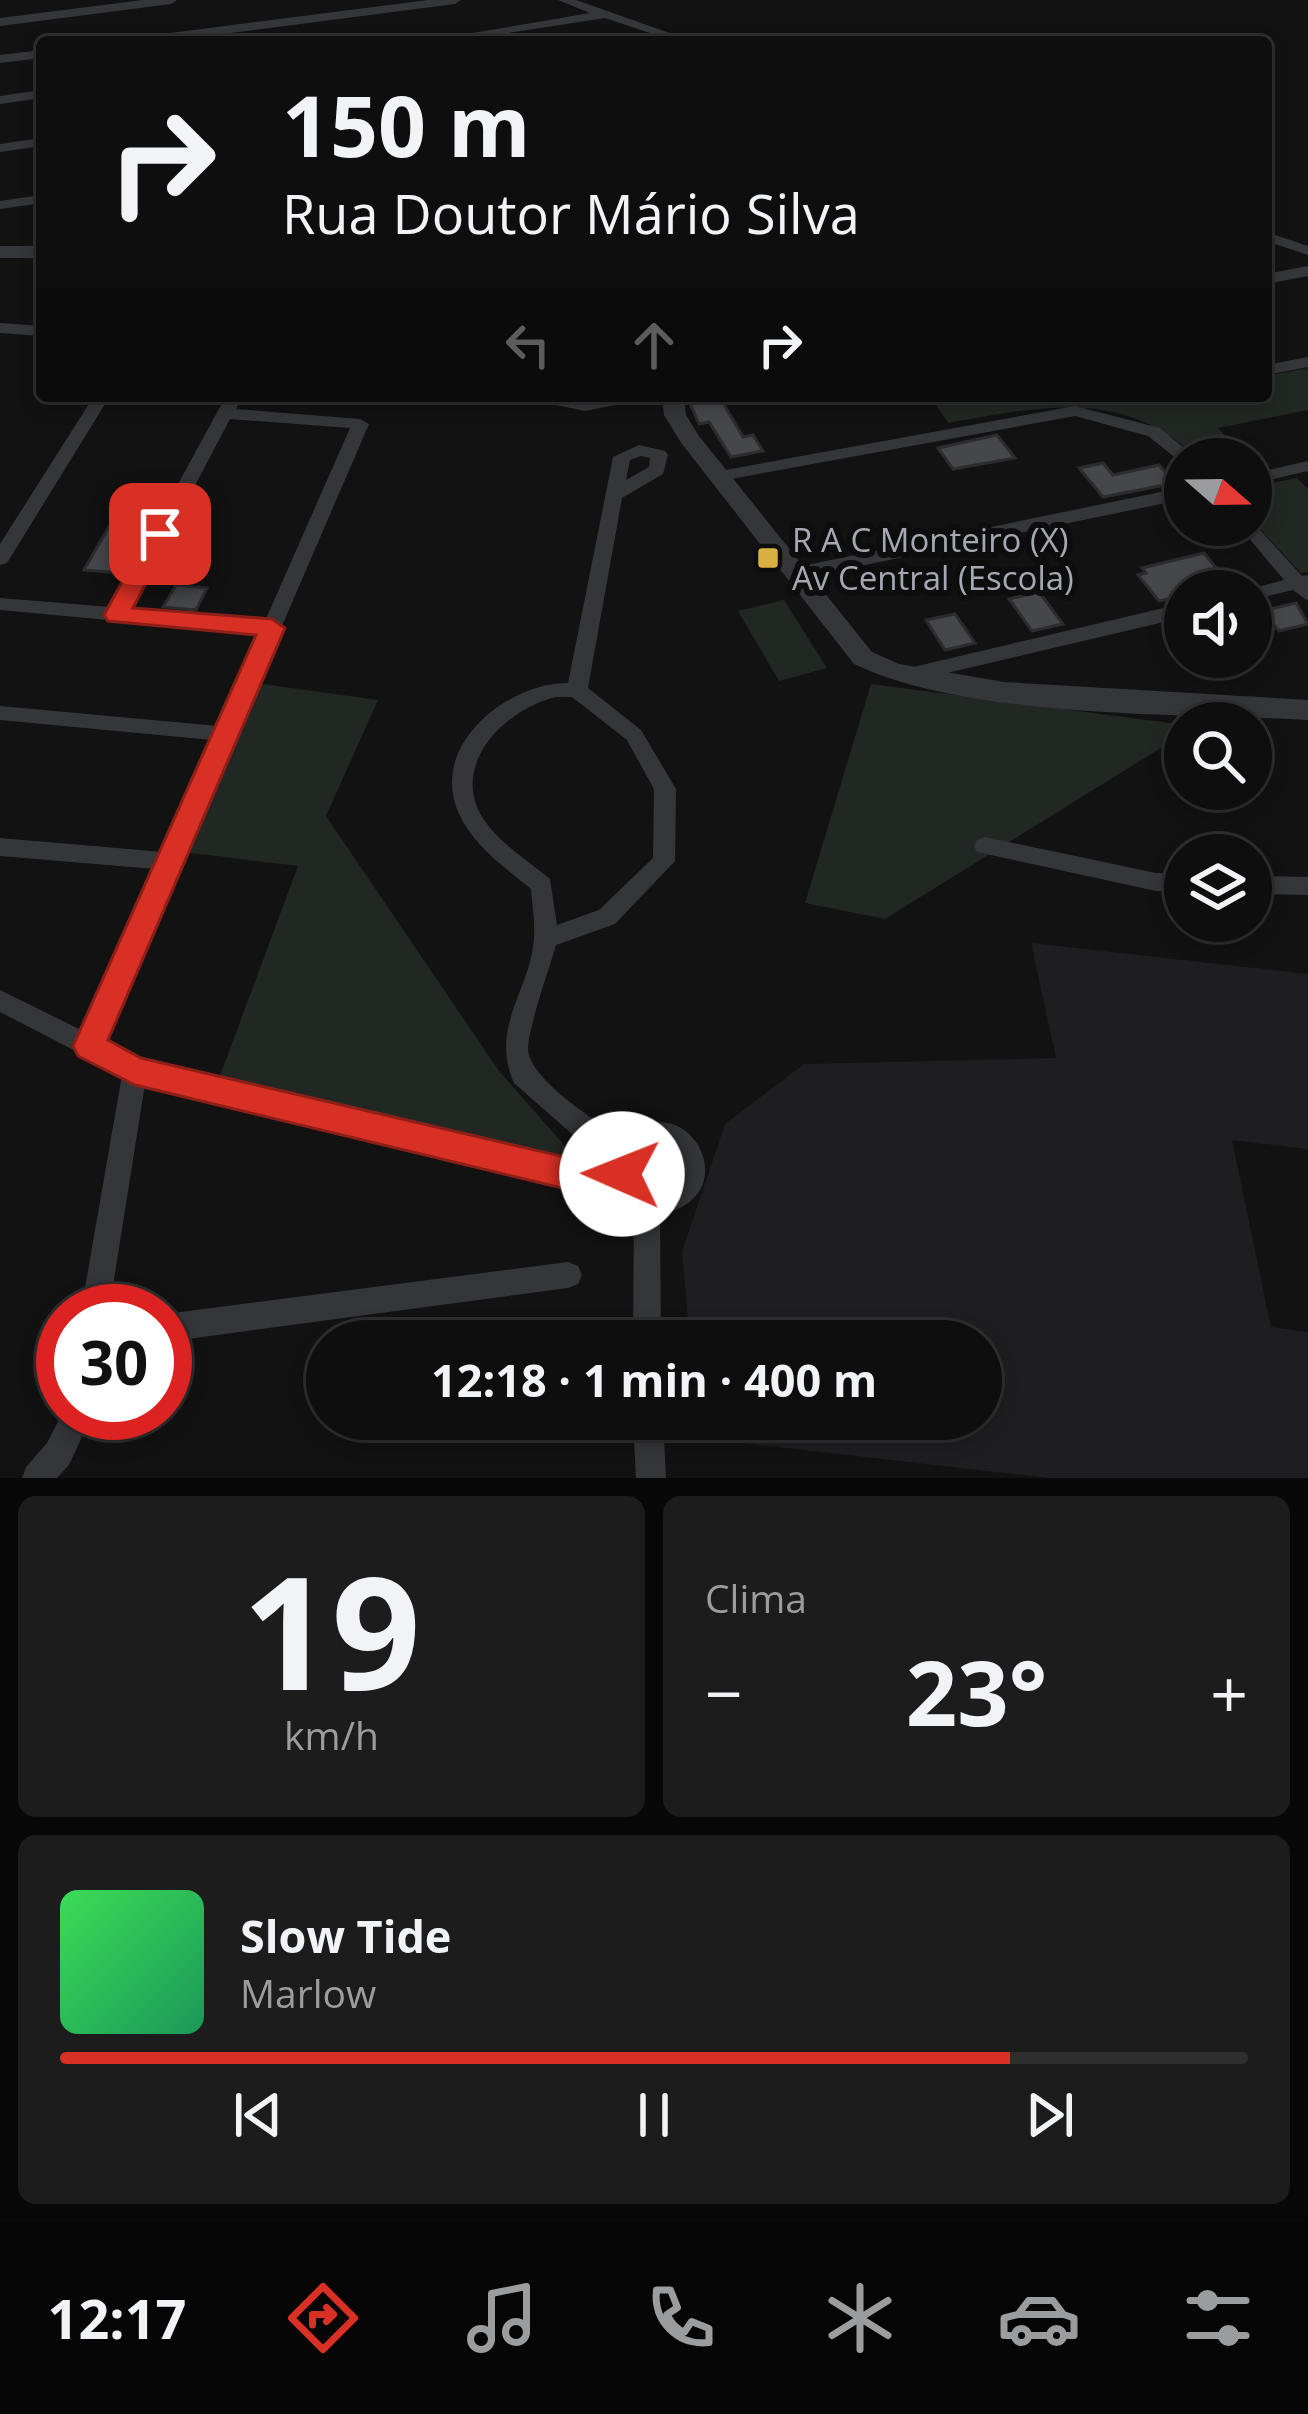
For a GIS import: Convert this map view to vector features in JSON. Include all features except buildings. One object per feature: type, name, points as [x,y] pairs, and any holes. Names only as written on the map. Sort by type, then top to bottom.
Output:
[{"type":"street","points":[[0,22],[171,0]]},
{"type":"street","points":[[178,36],[455,0]]},
{"type":"street","points":[[564,0],[671,36]]},
{"type":"street","points":[[503,36],[606,14]]},
{"type":"street","points":[[248,27],[252,36]]},
{"type":"street","points":[[0,59],[36,55]]},
{"type":"street","points":[[0,100],[36,95]]},
{"type":"street","points":[[0,148],[36,143]]},
{"type":"street","points":[[0,206],[36,200]]},
{"type":"street","points":[[1272,238],[1308,250]]},
{"type":"street","points":[[0,252],[36,252]]},
{"type":"street","points":[[1272,278],[1308,272]]},
{"type":"street","points":[[0,348],[7,328]]},
{"type":"street","points":[[1272,369],[1308,362]]},
{"type":"street","points":[[0,560],[98,402]]},
{"type":"street","points":[[566,402],[585,406],[605,402]]},
{"type":"street","points":[[675,402],[682,427],[863,658],[899,678],[1035,693],[1308,710]]},
{"type":"street","points":[[89,1046],[360,424],[230,405],[117,615]]},
{"type":"street","points":[[720,476],[1075,411],[1154,432],[1164,440]]},
{"type":"street","points":[[1272,474],[1308,466]]},
{"type":"street","points":[[578,690],[614,494]]},
{"type":"street","points":[[797,573],[1164,497]]},
{"type":"street","points":[[1267,546],[1304,586]]},
{"type":"street","points":[[1272,591],[1304,586]]},
{"type":"street","points":[[0,604],[272,628]]},
{"type":"street","points":[[899,678],[1164,615]]},
{"type":"street","points":[[0,1000],[135,1070],[595,1180],[625,1162],[647,1137],[672,1136],[691,1151],[697,1174],[683,1194],[659,1202],[636,1194],[625,1162],[523,1075],[514,1050],[546,939],[542,885],[486,838],[463,797],[471,751],[500,711],[545,687],[578,690],[634,735],[665,789],[664,861],[607,917],[546,939]]},
{"type":"street","points":[[0,713],[225,734]]},
{"type":"street","points":[[985,846],[1164,882]]},
{"type":"street","points":[[0,847],[170,861]]},
{"type":"street","points":[[1272,885],[1308,886]]},
{"type":"street","points":[[99,1284],[135,1070]]},
{"type":"street","points":[[647,1198],[647,1320]]},
{"type":"street","points":[[192,1325],[568,1276]]},
{"type":"street","points":[[37,1478],[65,1440]]},
{"type":"street","points":[[649,1440],[651,1478]]},
{"type":"shaded area","points":[[1308,368],[1308,410],[1218,428],[1227,438],[1172,438],[1141,420],[1080,408],[1048,408],[948,423],[934,402],[1272,402],[1272,375]]},
{"type":"shaded area","points":[[1297,478],[1308,489],[1308,572],[1301,573],[1272,542],[1272,483]]},
{"type":"shaded area","points":[[784,600],[827,668],[779,681],[738,611]]},
{"type":"shaded area","points":[[248,682],[378,700],[326,816],[499,1071],[595,1180],[215,1089],[298,866],[174,851]]},
{"type":"shaded area","points":[[871,684],[1164,722],[1164,746],[885,919],[805,903]]},
{"type":"shaded area","points":[[1031,943],[1308,974],[1308,1149],[1232,1140],[1271,1327],[1308,1332],[1308,1478],[1048,1478],[716,1440],[1002,1440],[1002,1320],[688,1320],[682,1252],[725,1124],[804,1064],[1056,1058]]},
{"type":"place","name":"R A C Monteiro (X) Av Central (Escola)","points":[[768,558]]},
{"type":"route","points":[[160,534],[117,615],[272,628],[89,1046],[135,1070],[595,1180],[622,1174]]}]
